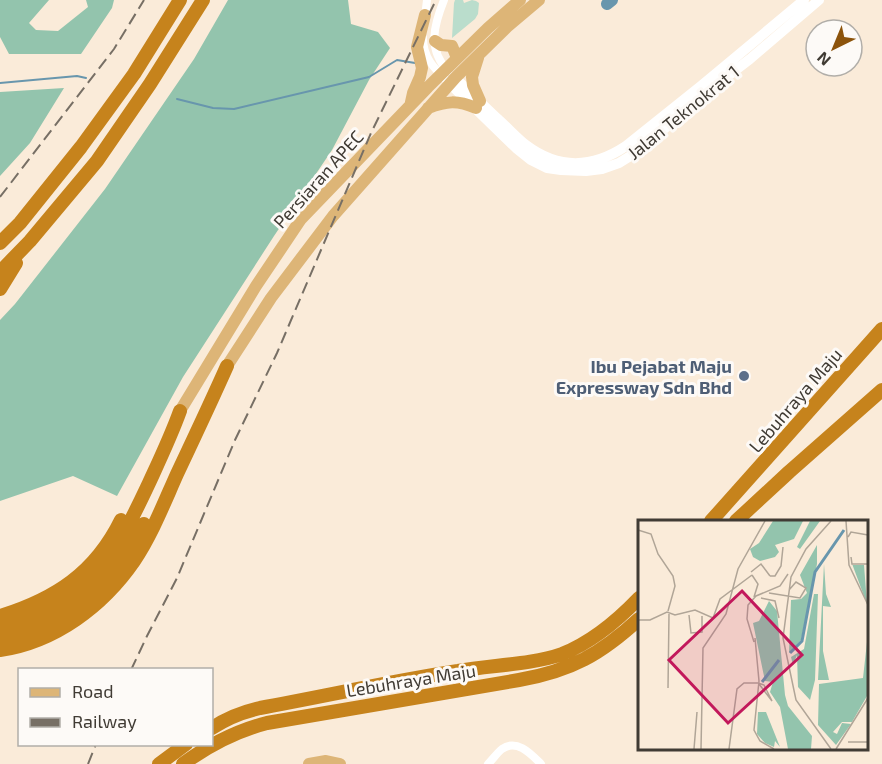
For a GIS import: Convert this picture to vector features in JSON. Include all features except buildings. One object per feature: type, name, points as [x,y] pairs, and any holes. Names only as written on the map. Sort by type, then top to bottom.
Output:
[{"type":"highway","points":[[0,243],[20,223],[81,147],[134,75],[180,0]]},
{"type":"highway","points":[[0,272],[30,241],[98,161],[203,0]]},
{"type":"highway","points":[[0,289],[30,241]]},
{"type":"highway","name":"Lebuhraya Maju","points":[[712,520],[882,328]]},
{"type":"highway","points":[[0,638],[39,628],[62,616],[90,596],[103,583],[138,536],[182,448],[227,366]]},
{"type":"highway","points":[[0,651],[44,637],[69,624],[99,603],[111,590],[134,561],[148,537],[227,366]]},
{"type":"highway","points":[[737,520],[882,390]]},
{"type":"highway","points":[[0,616],[28,607],[46,598],[74,580],[97,557],[117,529],[154,455],[180,411]]},
{"type":"highway","points":[[0,626],[53,607],[81,588],[104,565],[119,544],[136,512],[180,411]]},
{"type":"highway","name":"Lebuhraya Maju","points":[[213,727],[240,713],[260,708],[458,670],[525,662],[560,654],[596,636],[616,621],[638,599]]},
{"type":"highway","name":"Lebuhraya Maju","points":[[213,745],[227,736],[267,723],[552,673],[583,661],[603,649],[638,620]]},
{"type":"highway","points":[[159,764],[183,746]]},
{"type":"highway","name":"Lebuhraya Maju","points":[[183,764],[211,746]]},
{"type":"main road","name":"Persiaran APEC","points":[[180,411],[256,286],[301,219],[457,57],[520,0]]},
{"type":"main road","name":"Persiaran APEC","points":[[227,366],[271,298],[318,234],[453,81],[507,27],[539,0]]},
{"type":"main road","name":"Jalan Teknokrat 1","points":[[453,81],[478,105],[537,152],[556,161],[585,164],[599,161],[626,146],[804,0]]},
{"type":"main road","name":"Jalan Teknokrat 1","points":[[478,105],[516,148],[531,160],[547,168],[561,170],[602,169],[619,163],[640,150],[819,0]]},
{"type":"main road","points":[[410,106],[412,93],[422,68],[417,47],[425,15]]},
{"type":"main road","points":[[435,41],[441,45],[452,46],[457,57]]},
{"type":"main road","points":[[427,109],[440,104],[458,102],[478,105],[472,77],[478,57]]},
{"type":"main road","points":[[309,764],[326,761],[340,764]]},
{"type":"street","points":[[427,0],[423,45],[430,63],[453,81]]},
{"type":"street","points":[[443,72],[437,55],[434,28],[444,0]]},
{"type":"street","points":[[488,764],[504,747],[510,746],[526,750],[541,764]]},
{"type":"green space","points":[[0,0],[49,0],[29,23],[36,30],[58,31],[88,7],[86,0],[114,0],[112,8],[81,54],[9,54],[0,37]]},
{"type":"green space","points":[[228,0],[348,0],[351,24],[378,32],[390,48],[369,80],[332,150],[183,377],[117,496],[73,476],[0,501],[0,320],[105,189],[194,59]]},
{"type":"green space","points":[[455,0],[463,0],[464,3],[472,0],[479,3],[475,19],[452,38],[454,3]]},
{"type":"green space","points":[[64,88],[30,143],[0,176],[0,92]]},
{"type":"waterway","points":[[607,4],[612,0]]},
{"type":"waterway","points":[[177,99],[213,108],[234,109],[369,77],[397,60],[415,63]]},
{"type":"waterway","points":[[0,83],[77,76],[86,78]]},
{"type":"railway","points":[[0,197],[114,49],[144,0]]},
{"type":"railway","points":[[132,668],[177,578],[235,440],[277,353],[371,133],[436,0]]},
{"type":"railway","points":[[88,764],[95,746]]},
{"type":"place","name":"Ibu Pejabat Maju Expressway Sdn Bhd","points":[[744,376]]}]
